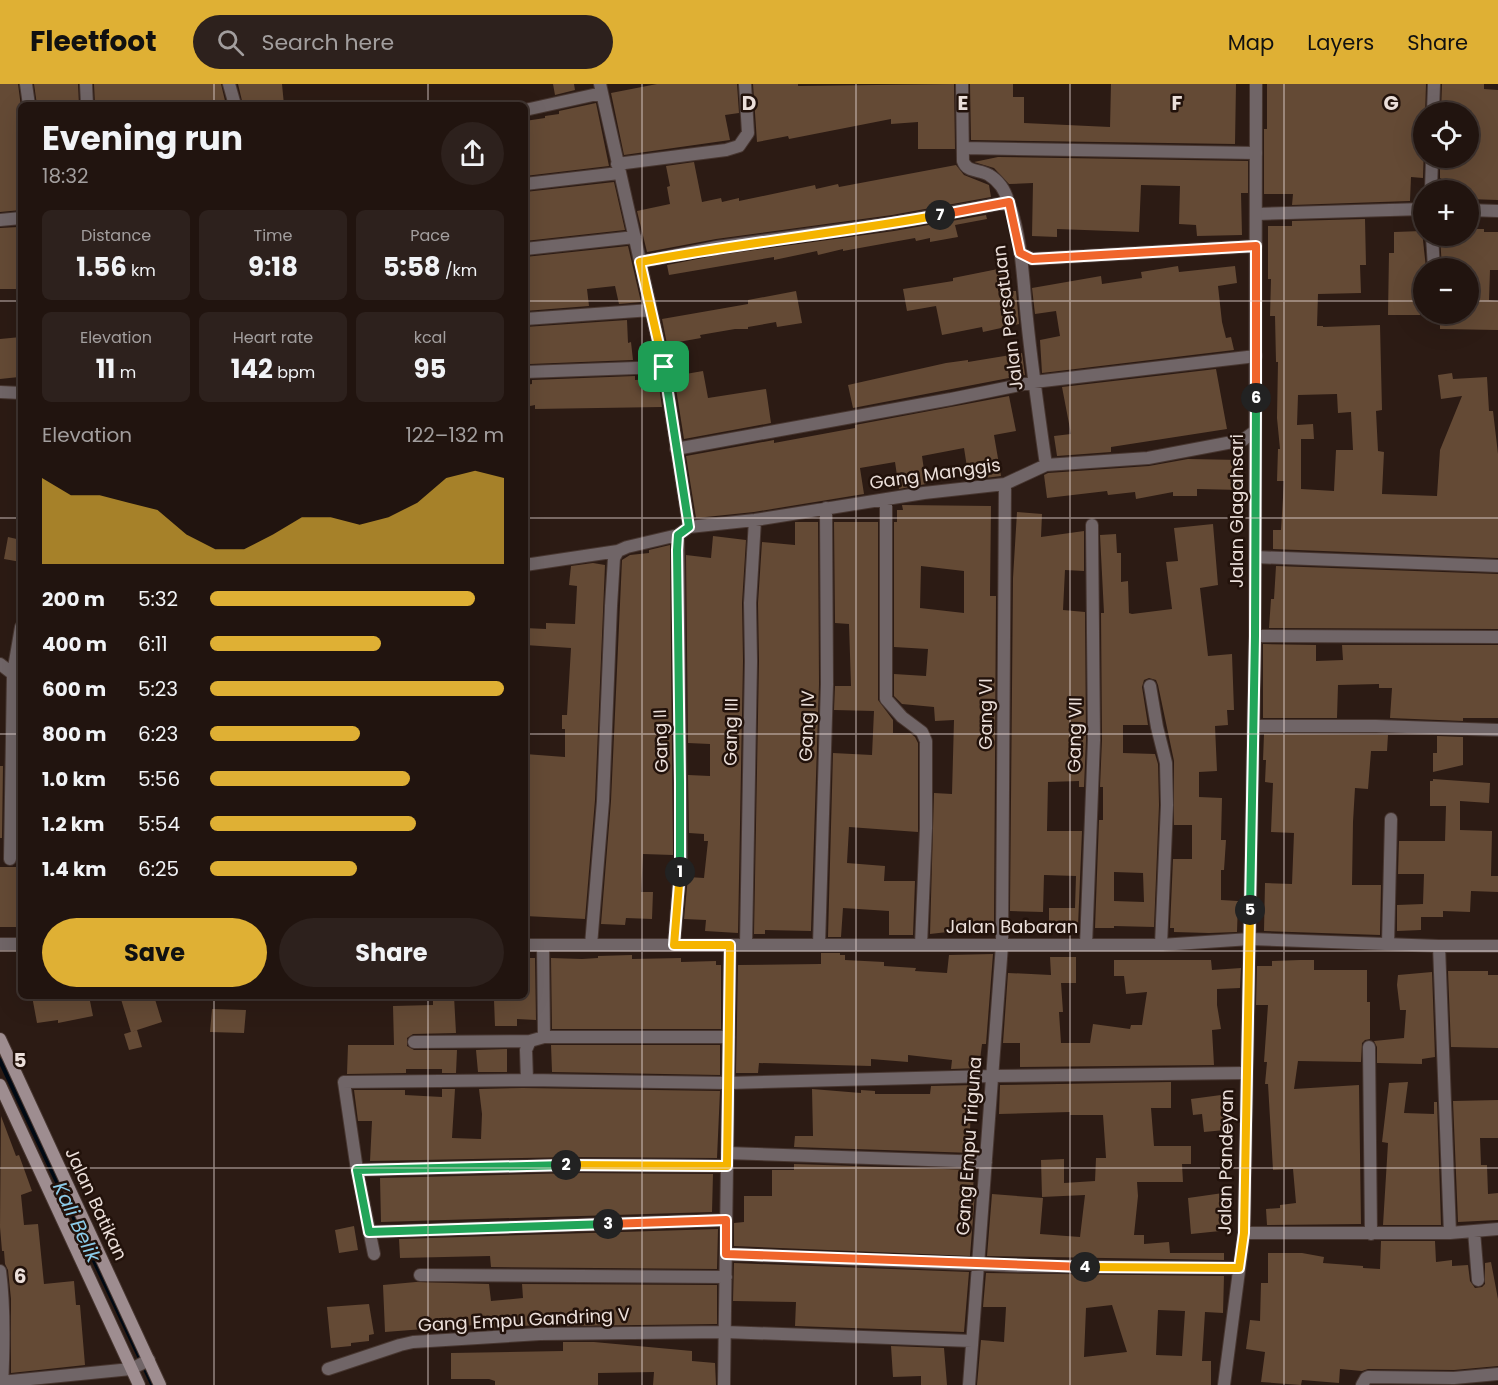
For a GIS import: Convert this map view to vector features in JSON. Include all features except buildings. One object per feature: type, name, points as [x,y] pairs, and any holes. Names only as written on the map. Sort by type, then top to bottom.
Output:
[{"type":"main road","name":"Jalan Batikan","points":[[0,1039],[160,1385]]},
{"type":"main road","name":"Jalan Batikan","points":[[0,1085],[139,1385]]},
{"type":"street","points":[[26,84],[28,102]]},
{"type":"street","points":[[86,84],[87,102]]},
{"type":"street","points":[[229,84],[234,102]]},
{"type":"street","points":[[528,184],[726,150],[738,146],[748,133],[745,84]]},
{"type":"street","name":"Jalan Persatuan","points":[[962,84],[965,167],[980,171],[996,181],[1003,188],[1009,202],[1020,253],[1034,382],[1047,465]]},
{"type":"street","name":"Jalan Glagahsari","points":[[1250,939],[1255,636],[1256,84]]},
{"type":"street","points":[[1433,102],[1434,84]]},
{"type":"street","points":[[528,109],[601,88],[664,367],[689,527]]},
{"type":"street","points":[[963,148],[1256,153]]},
{"type":"street","points":[[640,262],[717,248],[893,223],[1009,202]]},
{"type":"street","points":[[1256,214],[1413,210]]},
{"type":"street","points":[[1479,210],[1498,211]]},
{"type":"street","points":[[0,220],[18,218]]},
{"type":"street","points":[[528,249],[635,237]]},
{"type":"street","points":[[1020,253],[1032,259],[1256,246]]},
{"type":"street","points":[[528,319],[651,310]]},
{"type":"street","points":[[676,449],[1034,382],[1256,356]]},
{"type":"street","points":[[528,372],[664,367]]},
{"type":"street","points":[[0,392],[18,393]]},
{"type":"street","name":"Gang Manggis","points":[[528,565],[618,551],[678,535],[689,527],[755,520],[885,499],[1005,484],[1047,465],[1148,458],[1243,440],[1256,431]]},
{"type":"street","name":"Gang VI","points":[[1002,945],[1005,484]]},
{"type":"street","points":[[885,499],[886,699],[902,717],[922,732],[926,741],[926,828],[921,945]]},
{"type":"street","name":"Gang IV","points":[[819,945],[827,684],[826,508]]},
{"type":"street","name":"Gang III","points":[[746,945],[750,603],[755,520]]},
{"type":"street","name":"Gang VII","points":[[1086,945],[1094,740],[1092,525]]},
{"type":"street","name":"Gang II","points":[[674,945],[681,859],[678,535]]},
{"type":"street","points":[[591,945],[603,801],[610,606],[614,558],[618,551]]},
{"type":"street","points":[[1255,557],[1498,566]]},
{"type":"street","points":[[1255,636],[1498,637]]},
{"type":"street","points":[[0,664],[17,677],[10,859]]},
{"type":"street","points":[[1150,686],[1156,727],[1166,763],[1167,784],[1161,945]]},
{"type":"street","points":[[1254,726],[1418,726],[1498,730]]},
{"type":"street","points":[[1388,944],[1391,819]]},
{"type":"street","name":"Jalan Babaran","points":[[528,945],[1161,945],[1250,939],[1498,946]]},
{"type":"street","name":"Jalan Pandeyan","points":[[1224,1385],[1244,1233],[1250,939]]},
{"type":"street","points":[[0,944],[18,944]]},
{"type":"street","points":[[543,945],[544,1037]]},
{"type":"street","points":[[724,1385],[730,945]]},
{"type":"street","name":"Gang Empu Triguna","points":[[969,1385],[1002,945]]},
{"type":"street","points":[[1439,946],[1450,1233]]},
{"type":"street","points":[[414,1042],[530,1041],[544,1037],[729,1037]]},
{"type":"street","points":[[527,1080],[526,1050],[530,1041]]},
{"type":"street","points":[[1369,1047],[1371,1234]]},
{"type":"street","points":[[374,1254],[357,1170],[344,1082],[527,1080],[728,1083],[992,1076],[1246,1074]]},
{"type":"street","points":[[357,1170],[727,1160],[986,1162]]},
{"type":"street","points":[[369,1232],[726,1220]]},
{"type":"street","points":[[1244,1233],[1450,1233],[1498,1229]]},
{"type":"street","points":[[1474,1231],[1478,1280]]},
{"type":"street","points":[[726,1254],[1018,1266],[1239,1268]]},
{"type":"street","points":[[0,1271],[4,1304],[2,1383],[132,1369],[148,1360]]},
{"type":"street","points":[[420,1275],[726,1277]]},
{"type":"street","name":"Gang Empu Gandring V","points":[[328,1369],[412,1342],[540,1334],[725,1332],[972,1341]]},
{"type":"street","points":[[1362,1385],[1368,1377],[1445,1378],[1498,1374]]},
{"type":"waterway","name":"Kali Belik","points":[[0,1060],[153,1385]]},
{"type":"route","points":[[1009,202],[1020,253],[1032,259],[1256,246],[1254,726],[1244,1233],[1239,1268],[1018,1266],[726,1254],[726,1220],[369,1232],[357,1170],[574,1165],[727,1166],[730,945],[674,945],[681,859],[677,550],[678,535],[689,527],[664,367],[640,262],[717,248],[893,223],[1009,202]]}]
